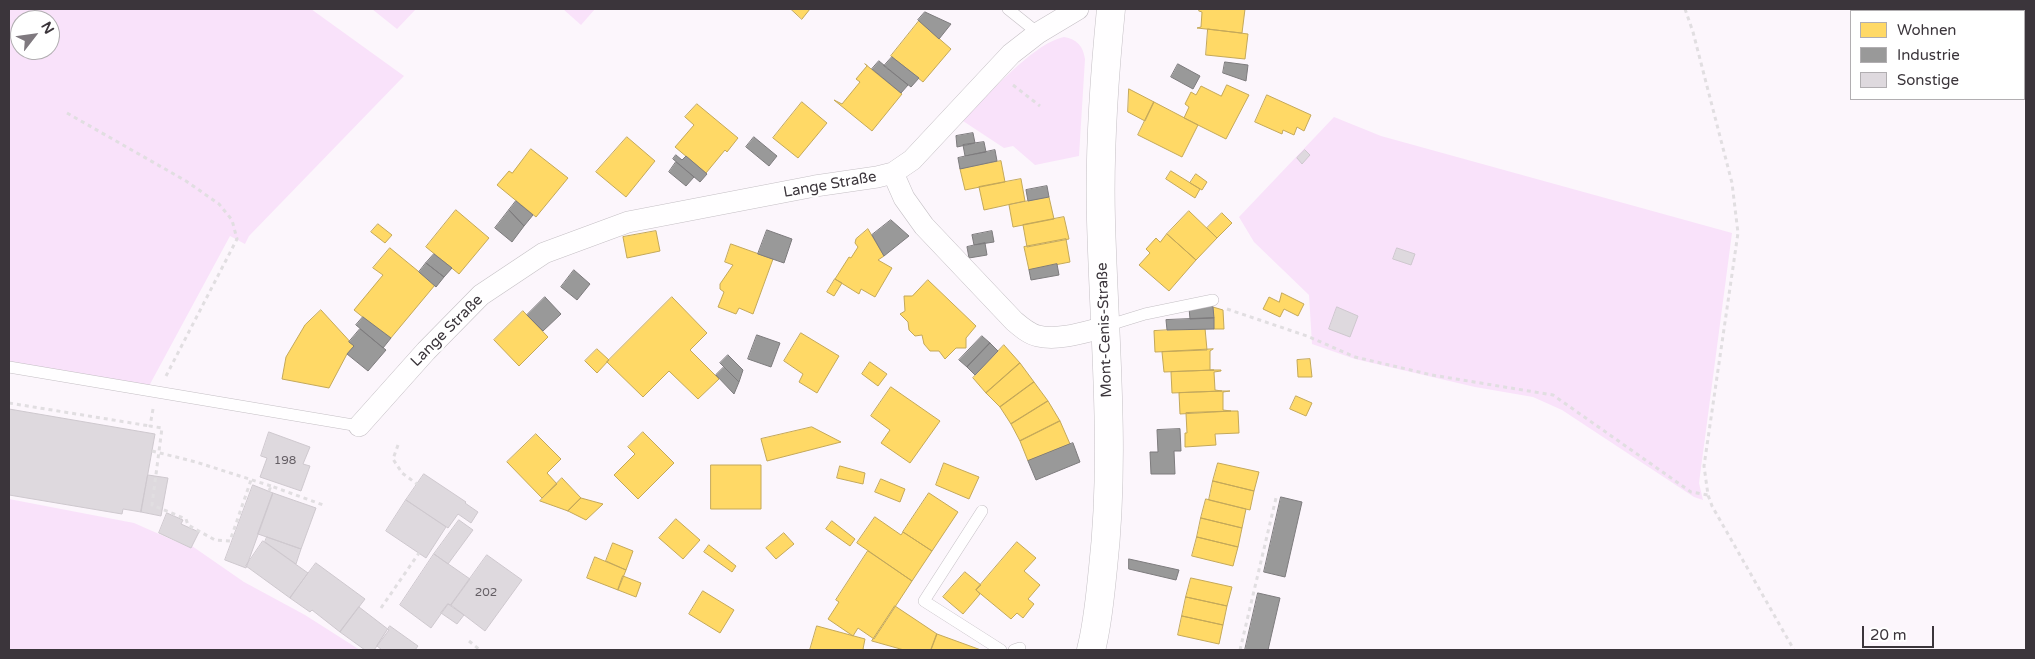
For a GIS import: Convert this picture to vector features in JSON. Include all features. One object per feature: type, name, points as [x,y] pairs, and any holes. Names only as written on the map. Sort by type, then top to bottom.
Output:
[{"type":"main road","name":"Mont-Cenis-Straße","points":[[1091,650],[1100,601],[1109,493],[1110,441],[1101,218],[1102,107],[1111,9]]},
{"type":"street","name":"Lange Straße","points":[[359,426],[426,351],[481,295],[544,254],[628,222],[815,186],[877,177],[894,172],[912,160],[1011,54],[1038,33],[1078,9]]},
{"type":"street","name":"Lange Straße","points":[[894,172],[904,198],[924,226],[1014,321],[1037,336],[1053,337],[1105,326]]},
{"type":"lane","points":[[1008,9],[1038,33]]},
{"type":"lane","points":[[1105,326],[1146,314],[1213,300]]},
{"type":"lane","name":"Lange Straße","points":[[9,367],[154,399],[359,426]]},
{"type":"lane","points":[[982,511],[924,601],[1001,650]]},
{"type":"path","points":[[1685,9],[1693,32],[1732,183],[1738,233],[1704,466],[1708,495],[1712,506],[1794,650]]},
{"type":"path","points":[[994,72],[1040,106]]},
{"type":"path","points":[[67,113],[186,181],[219,204],[232,220],[237,239],[154,399],[150,426]]},
{"type":"path","points":[[1213,300],[1230,310],[1307,336],[1355,357],[1432,375],[1553,395],[1690,492],[1708,495]]},
{"type":"path","points":[[9,403],[162,428],[152,505],[186,519],[188,525],[215,540],[230,541],[251,480]]},
{"type":"path","points":[[398,445],[393,459],[402,473],[417,484]]},
{"type":"path","points":[[152,451],[196,462],[326,506]]},
{"type":"path","points":[[269,491],[270,486]]},
{"type":"path","points":[[1240,650],[1276,498]]},
{"type":"path","points":[[381,608],[418,553]]},
{"type":"path","points":[[469,641],[480,650]]},
{"type":"shaded area","points":[[9,9],[311,9],[404,76],[249,236],[245,244],[230,236],[149,386],[9,362]]},
{"type":"shaded area","points":[[372,9],[416,9],[397,29]]},
{"type":"shaded area","points":[[563,9],[595,9],[581,25]]},
{"type":"shaded area","points":[[1064,37],[1072,39],[1079,44],[1085,59],[1079,156],[1035,165],[1013,146],[1004,148],[963,121],[1024,60],[1038,49]]},
{"type":"shaded area","points":[[1334,117],[1381,136],[1732,233],[1699,483],[1703,500],[1694,497],[1562,410],[1533,397],[1475,387],[1355,359],[1312,344],[1309,295],[1254,242],[1239,217]]},
{"type":"shaded area","points":[[9,499],[134,523],[191,548],[192,546],[244,582],[305,615],[360,650],[9,650]]},
{"type":"building: Wohnen","points":[[791,9],[810,9],[802,19]]},
{"type":"building: Wohnen","points":[[1200,9],[1245,9],[1242,33],[1197,28],[1201,27],[1202,12],[1199,11]]},
{"type":"building: Wohnen","points":[[919,21],[951,49],[923,82],[891,56]]},
{"type":"building: Wohnen","points":[[1208,29],[1248,34],[1245,59],[1206,55]]},
{"type":"building: Wohnen","points":[[865,64],[902,94],[872,131],[834,100],[842,104],[860,82],[856,79],[867,66]]},
{"type":"building: Wohnen","points":[[1227,85],[1249,95],[1226,139],[1184,118],[1189,107],[1185,104],[1191,92],[1196,95],[1201,86],[1221,96]]},
{"type":"building: Wohnen","points":[[1129,89],[1154,102],[1145,121],[1128,112]]},
{"type":"building: Wohnen","points":[[1267,95],[1311,115],[1304,131],[1297,127],[1294,135],[1283,130],[1282,134],[1255,122]]},
{"type":"building: Wohnen","points":[[802,102],[827,123],[798,158],[773,138]]},
{"type":"building: Wohnen","points":[[1154,102],[1198,125],[1182,157],[1138,135]]},
{"type":"building: Wohnen","points":[[697,104],[738,138],[706,173],[675,147],[694,125],[685,117]]},
{"type":"building: Wohnen","points":[[627,137],[655,161],[626,197],[596,172]]},
{"type":"building: Wohnen","points":[[531,149],[568,178],[536,217],[497,185],[509,171],[512,173]]},
{"type":"building: Wohnen","points":[[1001,161],[1005,182],[965,190],[960,169]]},
{"type":"building: Wohnen","points":[[1171,171],[1200,189],[1195,198],[1166,179]]},
{"type":"building: Wohnen","points":[[1196,174],[1207,182],[1202,190],[1190,183]]},
{"type":"building: Wohnen","points":[[1021,179],[1025,201],[984,210],[979,187]]},
{"type":"building: Wohnen","points":[[1049,197],[1054,219],[1013,227],[1009,205]]},
{"type":"building: Wohnen","points":[[456,210],[489,238],[459,274],[426,247]]},
{"type":"building: Wohnen","points":[[1189,211],[1217,238],[1196,260],[1167,234]]},
{"type":"building: Wohnen","points":[[1222,213],[1232,223],[1217,238],[1207,228]]},
{"type":"building: Wohnen","points":[[1064,217],[1069,239],[1027,247],[1023,225]]},
{"type":"building: Wohnen","points":[[378,224],[392,235],[385,243],[371,232]]},
{"type":"building: Wohnen","points":[[868,229],[884,256],[878,260],[892,268],[875,297],[861,289],[859,294],[835,279],[858,247],[855,243],[856,239]]},
{"type":"building: Wohnen","points":[[656,231],[660,251],[627,258],[623,237]]},
{"type":"building: Wohnen","points":[[1167,234],[1196,260],[1169,291],[1139,265],[1150,253],[1146,249],[1156,238],[1160,242]]},
{"type":"building: Wohnen","points":[[1066,239],[1070,262],[1029,270],[1024,247]]},
{"type":"building: Wohnen","points":[[731,244],[773,259],[753,314],[739,308],[736,314],[718,307],[724,292],[720,289],[720,284],[733,265],[725,262]]},
{"type":"building: Wohnen","points":[[390,248],[435,285],[390,339],[354,310],[383,275],[373,268]]},
{"type":"building: Wohnen","points":[[835,279],[842,283],[834,296],[827,292]]},
{"type":"building: Wohnen","points":[[928,280],[976,326],[966,338],[966,348],[956,348],[945,359],[939,351],[930,351],[924,344],[922,335],[915,336],[909,330],[908,322],[900,314],[905,311],[904,296],[912,296]]},
{"type":"building: Wohnen","points":[[1282,293],[1304,304],[1298,316],[1284,309],[1280,317],[1263,309],[1269,297],[1279,302]]},
{"type":"building: Wohnen","points":[[672,297],[707,333],[690,350],[719,379],[698,399],[669,371],[643,397],[607,362]]},
{"type":"building: Wohnen","points":[[1213,307],[1223,310],[1224,329],[1214,329]]},
{"type":"building: Wohnen","points":[[321,310],[354,346],[347,354],[329,388],[282,379],[286,357],[305,325]]},
{"type":"building: Wohnen","points":[[523,311],[548,337],[519,366],[494,340]]},
{"type":"building: Wohnen","points":[[1205,328],[1207,350],[1155,352],[1154,331]]},
{"type":"building: Wohnen","points":[[801,333],[839,356],[817,393],[799,382],[803,374],[784,361]]},
{"type":"building: Wohnen","points":[[1004,345],[1020,363],[986,393],[973,378]]},
{"type":"building: Wohnen","points":[[597,349],[609,360],[597,373],[585,361]]},
{"type":"building: Wohnen","points":[[1213,349],[1210,351],[1210,370],[1214,370],[1164,372],[1162,352]]},
{"type":"building: Wohnen","points":[[1310,359],[1312,377],[1298,377],[1297,360]]},
{"type":"building: Wohnen","points":[[870,362],[887,374],[878,386],[862,374]]},
{"type":"building: Wohnen","points":[[1020,363],[1034,382],[1000,407],[986,393]]},
{"type":"building: Wohnen","points":[[1221,370],[1214,372],[1215,390],[1222,391],[1172,393],[1171,372]]},
{"type":"building: Wohnen","points":[[1034,382],[1048,401],[1011,424],[1000,407]]},
{"type":"building: Wohnen","points":[[891,387],[940,421],[910,463],[881,443],[890,430],[871,416]]},
{"type":"building: Wohnen","points":[[1230,391],[1223,392],[1223,410],[1231,411],[1180,414],[1179,393]]},
{"type":"building: Wohnen","points":[[1296,396],[1312,403],[1306,416],[1290,409]]},
{"type":"building: Wohnen","points":[[1048,401],[1060,421],[1020,441],[1011,424]]},
{"type":"building: Wohnen","points":[[1238,411],[1239,433],[1215,434],[1216,445],[1185,447],[1185,433],[1187,433],[1186,413]]},
{"type":"building: Wohnen","points":[[1060,421],[1070,444],[1028,461],[1020,441]]},
{"type":"building: Wohnen","points":[[812,427],[841,442],[767,461],[761,439]]},
{"type":"building: Wohnen","points":[[643,432],[674,463],[638,499],[614,475],[635,454],[628,447]]},
{"type":"building: Wohnen","points":[[536,434],[561,459],[547,473],[557,484],[542,498],[507,462]]},
{"type":"building: Wohnen","points":[[944,463],[979,477],[969,499],[936,485]]},
{"type":"building: Wohnen","points":[[1218,463],[1259,472],[1254,491],[1213,481]]},
{"type":"building: Wohnen","points":[[711,465],[761,465],[761,509],[711,509]]},
{"type":"building: Wohnen","points":[[840,466],[865,473],[863,484],[837,478]]},
{"type":"building: Wohnen","points":[[562,478],[581,498],[568,511],[540,501]]},
{"type":"building: Wohnen","points":[[881,479],[905,489],[900,502],[875,492]]},
{"type":"building: Wohnen","points":[[1213,481],[1254,491],[1250,510],[1209,500]]},
{"type":"building: Wohnen","points":[[929,493],[958,512],[932,551],[903,532]]},
{"type":"building: Wohnen","points":[[581,498],[603,504],[586,520],[568,511]]},
{"type":"building: Wohnen","points":[[1206,499],[1246,509],[1242,528],[1201,518]]},
{"type":"building: Wohnen","points":[[875,517],[901,535],[903,532],[932,551],[912,581],[857,543]]},
{"type":"building: Wohnen","points":[[1201,518],[1242,528],[1238,547],[1197,537]]},
{"type":"building: Wohnen","points":[[676,519],[700,540],[683,559],[659,538]]},
{"type":"building: Wohnen","points":[[832,521],[855,539],[850,546],[826,529]]},
{"type":"building: Wohnen","points":[[784,533],[794,544],[776,559],[766,548]]},
{"type":"building: Wohnen","points":[[1197,537],[1238,547],[1233,566],[1192,556]]},
{"type":"building: Wohnen","points":[[1017,542],[1036,558],[1024,571],[1040,585],[1028,599],[1034,604],[1023,618],[1017,613],[1011,619],[976,590]]},
{"type":"building: Wohnen","points":[[613,543],[633,551],[626,570],[606,561]]},
{"type":"building: Wohnen","points":[[709,545],[736,566],[732,572],[704,552]]},
{"type":"building: Wohnen","points":[[868,551],[912,581],[874,639],[858,628],[853,636],[828,619],[839,602],[836,600]]},
{"type":"building: Wohnen","points":[[595,557],[626,570],[618,590],[587,578]]},
{"type":"building: Wohnen","points":[[965,572],[981,585],[976,590],[980,594],[963,614],[943,597]]},
{"type":"building: Wohnen","points":[[623,576],[641,583],[636,597],[618,590]]},
{"type":"building: Wohnen","points":[[1191,578],[1232,587],[1227,606],[1186,597]]},
{"type":"building: Wohnen","points":[[703,591],[734,610],[720,633],[689,614]]},
{"type":"building: Wohnen","points":[[1186,597],[1227,606],[1223,625],[1182,616]]},
{"type":"building: Wohnen","points":[[895,606],[937,634],[931,650],[904,650],[872,641]]},
{"type":"building: Wohnen","points":[[1182,616],[1223,625],[1219,644],[1178,635]]},
{"type":"building: Wohnen","points":[[817,626],[865,639],[863,649],[866,650],[810,650]]},
{"type":"building: Wohnen","points":[[937,634],[981,650],[931,650]]},
{"type":"building: Industrie","points":[[925,12],[951,24],[939,39],[918,20]]},
{"type":"building: Industrie","points":[[892,57],[919,78],[911,87],[884,66]]},
{"type":"building: Industrie","points":[[879,61],[908,85],[901,93],[872,69]]},
{"type":"building: Industrie","points":[[1225,62],[1248,65],[1246,81],[1223,73]]},
{"type":"building: Industrie","points":[[1178,64],[1200,76],[1193,89],[1171,77]]},
{"type":"building: Industrie","points":[[973,133],[975,143],[957,147],[956,136]]},
{"type":"building: Industrie","points":[[754,137],[777,156],[769,166],[746,147]]},
{"type":"building: Industrie","points":[[984,142],[986,152],[965,156],[963,145]]},
{"type":"building: Industrie","points":[[995,150],[997,161],[960,169],[958,158]]},
{"type":"building: Industrie","points":[[676,155],[682,160],[686,156],[707,174],[700,182],[673,159]]},
{"type":"building: Industrie","points":[[676,162],[694,177],[686,186],[669,172]]},
{"type":"building: Industrie","points":[[1047,186],[1049,197],[1028,201],[1026,190]]},
{"type":"building: Industrie","points":[[516,201],[533,215],[524,226],[509,210]]},
{"type":"building: Industrie","points":[[509,210],[524,226],[512,242],[495,228]]},
{"type":"building: Industrie","points":[[891,220],[909,236],[884,256],[872,235]]},
{"type":"building: Industrie","points":[[767,230],[792,239],[784,263],[758,254]]},
{"type":"building: Industrie","points":[[992,231],[994,242],[974,245],[972,235]]},
{"type":"building: Industrie","points":[[985,243],[987,255],[969,258],[967,247]]},
{"type":"building: Industrie","points":[[434,254],[452,268],[444,277],[426,263]]},
{"type":"building: Industrie","points":[[426,263],[444,277],[436,287],[419,272]]},
{"type":"building: Industrie","points":[[1057,264],[1059,275],[1031,280],[1029,270]]},
{"type":"building: Industrie","points":[[574,270],[590,284],[577,300],[561,287]]},
{"type":"building: Industrie","points":[[545,297],[561,314],[543,331],[527,315]]},
{"type":"building: Industrie","points":[[1213,307],[1214,318],[1190,319],[1189,308]]},
{"type":"building: Industrie","points":[[363,317],[391,338],[383,348],[356,325]]},
{"type":"building: Industrie","points":[[1214,318],[1214,329],[1167,330],[1166,320]]},
{"type":"building: Industrie","points":[[360,329],[386,350],[368,371],[347,354],[354,346],[349,342]]},
{"type":"building: Industrie","points":[[757,335],[780,343],[771,367],[748,359]]},
{"type":"building: Industrie","points":[[982,336],[990,343],[967,367],[959,360]]},
{"type":"building: Industrie","points":[[990,343],[998,351],[975,375],[967,367]]},
{"type":"building: Industrie","points":[[728,355],[743,370],[739,382],[720,363]]},
{"type":"building: Industrie","points":[[724,367],[739,382],[734,394],[716,375]]},
{"type":"building: Industrie","points":[[1180,429],[1181,451],[1174,451],[1175,474],[1151,474],[1150,452],[1158,452],[1157,430]]},
{"type":"building: Industrie","points":[[1073,443],[1080,462],[1036,480],[1028,461]]},
{"type":"building: Industrie","points":[[1281,497],[1302,502],[1285,577],[1264,572]]},
{"type":"building: Industrie","points":[[1129,559],[1179,570],[1176,580],[1129,569]]},
{"type":"building: Industrie","points":[[1258,593],[1280,598],[1268,650],[1245,650]]},
{"type":"building: Sonstige","points":[[1305,150],[1310,155],[1302,164],[1297,158]]},
{"type":"building: Sonstige","points":[[1397,248],[1415,254],[1411,265],[1393,259]]},
{"type":"building: Sonstige","points":[[1337,307],[1358,316],[1350,337],[1329,329]]},
{"type":"building: Sonstige","points":[[9,409],[155,434],[141,512],[123,509],[122,514],[9,495]]},
{"type":"building: Sonstige","points":[[269,432],[310,447],[303,464],[310,466],[301,491],[260,477],[267,458],[261,456]]},
{"type":"building: Sonstige","points":[[424,474],[478,512],[471,523],[458,514],[448,528],[406,500]]},
{"type":"building: Sonstige","points":[[148,475],[168,478],[161,516],[141,512]]},
{"type":"building: Sonstige","points":[[253,485],[273,493],[246,568],[225,560]]},
{"type":"building: Sonstige","points":[[273,493],[316,508],[301,549],[258,534]]},
{"type":"building: Sonstige","points":[[406,500],[446,527],[426,558],[386,531]]},
{"type":"building: Sonstige","points":[[167,513],[183,520],[181,524],[199,532],[191,548],[159,533]]},
{"type":"building: Sonstige","points":[[459,520],[473,530],[448,564],[434,554]]},
{"type":"building: Sonstige","points":[[267,537],[301,549],[296,564],[265,542]]},
{"type":"building: Sonstige","points":[[263,541],[308,573],[290,598],[246,566]]},
{"type":"building: Sonstige","points":[[434,554],[470,579],[451,605],[448,604],[431,628],[400,605]]},
{"type":"building: Sonstige","points":[[487,555],[522,580],[485,631],[451,605]]},
{"type":"building: Sonstige","points":[[316,563],[365,599],[340,632],[312,610],[310,612],[290,598]]},
{"type":"building: Sonstige","points":[[448,604],[464,615],[457,624],[441,613]]},
{"type":"building: Sonstige","points":[[359,607],[389,630],[374,650],[365,650],[340,632]]},
{"type":"building: Sonstige","points":[[390,626],[418,646],[415,650],[382,650],[377,646]]}]
